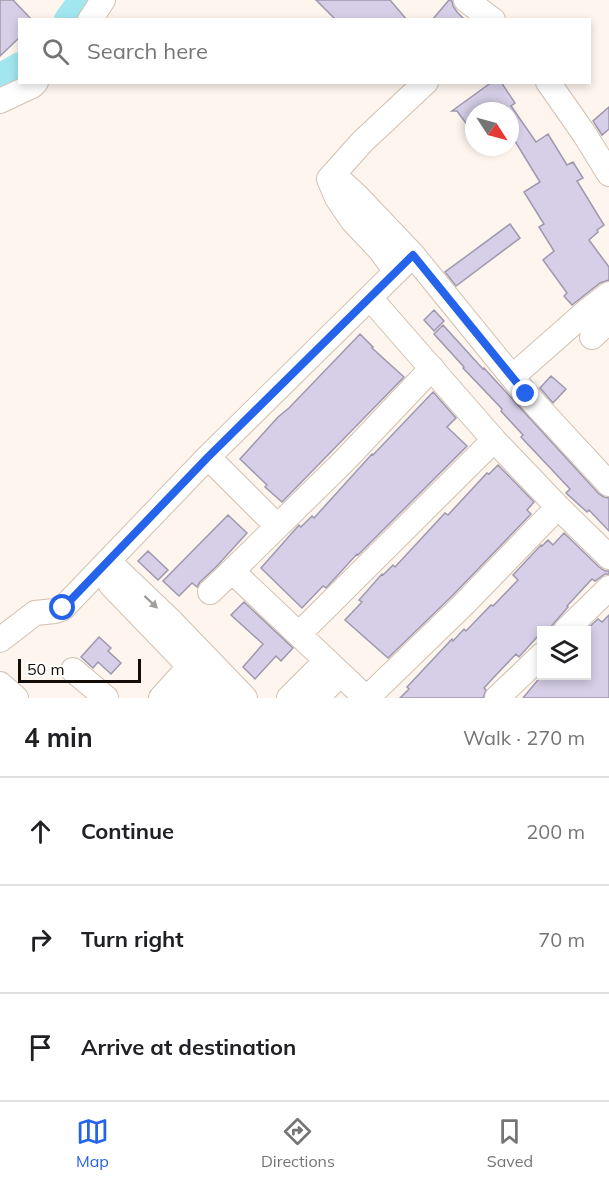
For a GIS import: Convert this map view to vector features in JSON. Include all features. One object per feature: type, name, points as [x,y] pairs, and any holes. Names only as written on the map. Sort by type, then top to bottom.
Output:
[{"type":"street","points":[[91,18],[103,0]]},
{"type":"street","points":[[466,0],[490,18]]},
{"type":"street","points":[[0,101],[34,84]]},
{"type":"street","points":[[329,178],[362,142],[424,84]]},
{"type":"street","points":[[549,84],[609,174]]},
{"type":"street","points":[[329,178],[344,184],[357,195],[413,255],[526,394],[609,484]]},
{"type":"street","points":[[329,178],[337,198],[352,220],[381,251],[396,272]]},
{"type":"street","points":[[0,640],[35,613],[63,608],[208,457],[413,255]]},
{"type":"street","points":[[512,377],[609,294]]},
{"type":"street","points":[[370,298],[494,440],[609,557]]},
{"type":"street","points":[[210,592],[344,462],[432,368]]},
{"type":"street","points":[[299,634],[494,440]]},
{"type":"street","points":[[208,457],[277,526]]},
{"type":"street","points":[[232,572],[367,698],[463,605],[558,507]]},
{"type":"street","points":[[103,566],[203,678],[245,698]]},
{"type":"street","points":[[570,626],[609,588]]},
{"type":"street","points":[[497,698],[537,660]]},
{"type":"street","points":[[289,698],[333,667]]},
{"type":"street","points":[[317,698],[333,667]]},
{"type":"street","points":[[73,670],[106,698]]},
{"type":"street","points":[[161,698],[203,678]]},
{"type":"street","points":[[0,684],[16,698]]},
{"type":"building","points":[[0,0],[13,0],[30,18],[18,18],[18,39],[0,56]]},
{"type":"building","points":[[316,0],[390,0],[405,18],[334,18]]},
{"type":"building","points":[[449,0],[463,18],[434,18]]},
{"type":"building","points":[[489,84],[502,84],[514,102],[465,102],[465,122],[457,111],[452,111]]},
{"type":"building","points":[[609,107],[609,129],[602,135],[593,121]]},
{"type":"building","points":[[519,118],[536,142],[548,134],[567,165],[573,162],[583,178],[577,181],[604,225],[589,240],[609,267],[609,280],[600,283],[572,305],[564,296],[567,293],[543,260],[554,251],[539,227],[544,224],[524,192],[540,182],[519,148]]},
{"type":"building","points":[[510,224],[520,238],[456,286],[445,272]]},
{"type":"building","points":[[434,310],[444,321],[434,331],[424,320]]},
{"type":"building","points":[[443,325],[599,494],[609,498],[609,531],[589,510],[587,512],[566,493],[570,489],[521,437],[523,435],[501,411],[502,409],[434,334]]},
{"type":"building","points":[[360,334],[404,377],[282,502],[240,459]]},
{"type":"building","points":[[551,376],[566,389],[553,403],[540,388]]},
{"type":"building","points":[[433,392],[456,418],[447,427],[467,446],[357,554],[326,588],[323,586],[302,608],[261,568],[299,525],[301,527],[312,516],[314,518]]},
{"type":"building","points":[[498,465],[534,502],[527,510],[531,514],[388,658],[345,620],[362,602],[359,600],[382,574],[393,565],[395,567],[445,513],[448,515],[487,473],[489,474]]},
{"type":"building","points":[[228,515],[247,533],[197,587],[192,583],[179,596],[163,581]]},
{"type":"building","points":[[564,533],[599,567],[609,571],[609,574],[595,581],[592,579],[551,626],[537,626],[537,637],[519,657],[516,654],[484,688],[486,690],[483,698],[400,698],[409,689],[407,687],[452,639],[453,641],[464,629],[466,631],[518,580],[513,575],[541,545],[548,540],[553,545]]},
{"type":"building","points":[[148,551],[168,570],[158,580],[138,561]]},
{"type":"building","points":[[244,602],[293,648],[281,661],[276,656],[255,679],[243,667],[263,644],[231,615]]},
{"type":"building","points":[[609,615],[609,698],[523,698],[538,680],[591,680],[590,626],[598,619],[602,622]]},
{"type":"building","points":[[99,637],[111,648],[108,651],[121,663],[111,674],[98,662],[93,668],[81,657]]},
{"type":"waterway","points":[[70,18],[84,0]]},
{"type":"waterway","points":[[0,79],[18,68]]},
{"type":"route","points":[[63,608],[208,457],[413,255],[526,394]]}]
